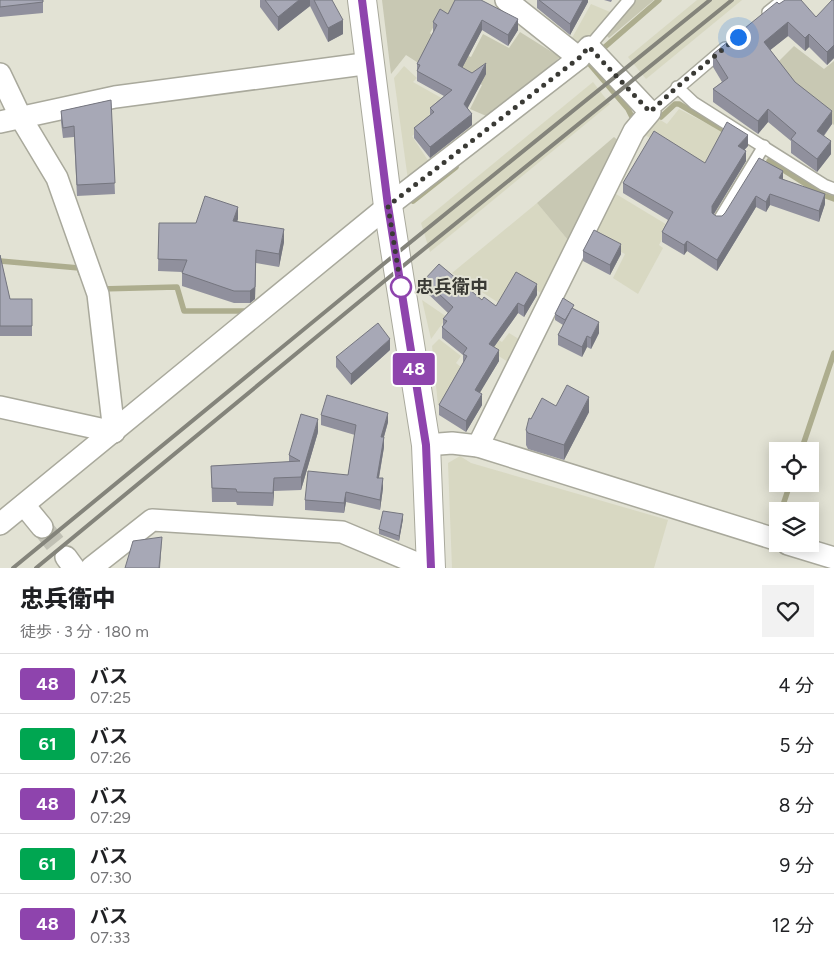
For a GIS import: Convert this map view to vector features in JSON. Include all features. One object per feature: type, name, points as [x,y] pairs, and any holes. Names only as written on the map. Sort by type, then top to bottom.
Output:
[{"type":"main road","points":[[362,0],[388,206],[426,445],[430,568]]},
{"type":"street","points":[[478,446],[634,131],[650,112],[591,53],[506,0]]},
{"type":"street","points":[[0,524],[388,206],[591,53]]},
{"type":"street","points":[[0,122],[115,97],[370,63]]},
{"type":"street","points":[[0,74],[21,118],[57,178],[98,294],[114,432]]},
{"type":"street","points":[[0,407],[114,432]]},
{"type":"street","points":[[426,445],[452,443],[478,446],[769,537]]},
{"type":"street","points":[[24,505],[42,527]]},
{"type":"street","points":[[91,568],[152,520],[342,532],[430,568]]},
{"type":"street","points":[[814,552],[834,558]]},
{"type":"lane","points":[[591,53],[629,0]]},
{"type":"lane","points":[[760,19],[783,0]]},
{"type":"lane","points":[[650,112],[677,87],[738,37]]},
{"type":"lane","points":[[677,87],[694,103],[824,185],[834,189]]},
{"type":"lane","points":[[719,220],[764,146]]},
{"type":"shaded area","points":[[382,0],[457,0],[446,20],[439,17],[430,33],[435,38],[420,64],[406,55],[391,74]]},
{"type":"shaded area","points":[[636,0],[654,0],[609,38],[606,35]]},
{"type":"shaded area","points":[[697,0],[742,0],[646,79],[628,57]]},
{"type":"shaded area","points":[[591,4],[610,12],[583,44],[572,38]]},
{"type":"shaded area","points":[[520,32],[560,57],[491,118],[470,109],[482,85],[455,71],[464,54],[471,57],[483,34],[509,48]]},
{"type":"shaded area","points":[[794,46],[824,69],[834,61],[834,125],[797,93],[775,65]]},
{"type":"shaded area","points":[[404,66],[417,78],[413,82],[452,104],[412,136],[429,162],[408,180],[394,78]]},
{"type":"shaded area","points":[[593,82],[610,104],[430,252],[421,223]]},
{"type":"shaded area","points":[[679,109],[725,133],[703,169],[645,135],[657,118],[667,124]]},
{"type":"shaded area","points":[[614,137],[621,143],[568,240],[537,203]]},
{"type":"shaded area","points":[[611,191],[669,226],[659,245],[663,248],[638,294],[613,278],[625,254],[589,235]]},
{"type":"shaded area","points":[[537,203],[568,240],[541,293],[515,277],[499,303],[452,273]]},
{"type":"shaded area","points":[[422,300],[447,317],[431,339]]},
{"type":"shaded area","points":[[509,333],[522,341],[508,362],[477,342],[493,336],[502,342]]},
{"type":"shaded area","points":[[439,339],[461,356],[456,363],[462,368],[440,406],[438,405],[432,346]]},
{"type":"shaded area","points":[[460,456],[471,463],[668,520],[654,568],[452,568],[448,463]]},
{"type":"building","points":[[0,0],[43,0],[43,2],[0,7]]},
{"type":"building","points":[[265,0],[299,0],[278,17]]},
{"type":"building","points":[[314,0],[332,0],[343,20],[328,28]]},
{"type":"building","points":[[455,0],[481,0],[518,19],[508,35],[482,20],[458,65],[472,73],[486,63],[464,104],[472,114],[430,147],[414,128],[434,112],[430,108],[452,90],[417,71],[420,65],[417,64],[437,25],[433,22],[440,9],[448,14]]},
{"type":"building","points":[[539,0],[583,0],[570,24]]},
{"type":"building","points":[[785,0],[801,0],[816,17],[834,0],[834,45],[827,52],[809,34],[805,38],[788,22],[764,42],[795,82],[832,111],[817,131],[831,141],[817,159],[791,139],[796,133],[768,109],[758,121],[713,89],[728,78],[713,54],[777,2],[779,4]]},
{"type":"building","points":[[111,100],[115,183],[77,185],[74,126],[63,128],[61,111]]},
{"type":"building","points":[[727,122],[748,135],[738,146],[746,151],[712,206],[712,213],[716,216],[722,216],[725,213],[759,158],[783,171],[779,178],[825,194],[819,211],[770,194],[766,202],[756,196],[717,260],[687,241],[684,245],[662,232],[673,212],[623,183],[654,131],[705,163]]},
{"type":"building","points":[[205,196],[238,207],[233,221],[284,229],[279,254],[256,250],[255,287],[250,291],[234,291],[182,273],[187,260],[158,259],[159,223],[196,223]]},
{"type":"building","points":[[594,230],[621,244],[610,265],[583,251]]},
{"type":"building","points":[[0,255],[10,299],[32,299],[32,326],[0,326]]},
{"type":"building","points":[[439,264],[482,300],[484,297],[496,306],[516,272],[537,284],[524,306],[518,303],[489,344],[499,350],[475,390],[482,394],[466,421],[439,405],[467,356],[463,354],[467,348],[442,327],[447,321],[443,319],[453,307],[424,280]]},
{"type":"building","points":[[563,298],[574,305],[565,320],[555,314]]},
{"type":"building","points":[[572,308],[599,322],[591,338],[587,336],[582,347],[558,335]]},
{"type":"building","points":[[378,323],[390,339],[351,374],[336,357]]},
{"type":"building","points":[[567,385],[589,397],[564,445],[528,433],[526,430],[529,418],[531,419],[542,398],[556,406]]},
{"type":"building","points":[[327,395],[388,413],[381,437],[384,437],[377,478],[383,478],[380,500],[346,492],[344,503],[305,500],[308,471],[348,475],[356,425],[321,415]]},
{"type":"building","points":[[301,414],[318,419],[301,477],[274,478],[273,493],[237,492],[236,489],[212,488],[211,466],[300,461],[289,455]]},
{"type":"building","points":[[383,511],[403,514],[399,536],[379,529]]},
{"type":"building","points":[[162,537],[159,568],[125,568],[133,541]]},
{"type":"waterway","points":[[599,52],[659,0]]},
{"type":"waterway","points":[[584,64],[587,61],[628,109],[634,121]]},
{"type":"waterway","points":[[661,117],[675,104],[679,104],[729,133]]},
{"type":"waterway","points":[[769,161],[823,195],[834,199]]},
{"type":"waterway","points":[[413,201],[456,167]]},
{"type":"waterway","points":[[0,261],[79,268],[81,274]]},
{"type":"waterway","points":[[100,289],[177,287],[184,311],[246,311]]},
{"type":"waterway","points":[[804,442],[834,353]]},
{"type":"waterway","points":[[784,502],[787,492]]},
{"type":"tunnel","points":[[42,527],[66,557]]},
{"type":"railway","points":[[13,568],[381,266],[710,0]]},
{"type":"railway","points":[[36,568],[382,283],[732,0]]},
{"type":"bus line","name":"48","points":[[362,0],[388,206],[426,445],[431,568]]},
{"type":"place","name":"忠兵衛中","points":[[401,287]]},
{"type":"route","points":[[401,287],[388,206],[579,58],[589,47],[593,49],[650,112],[677,87],[738,37]]}]
